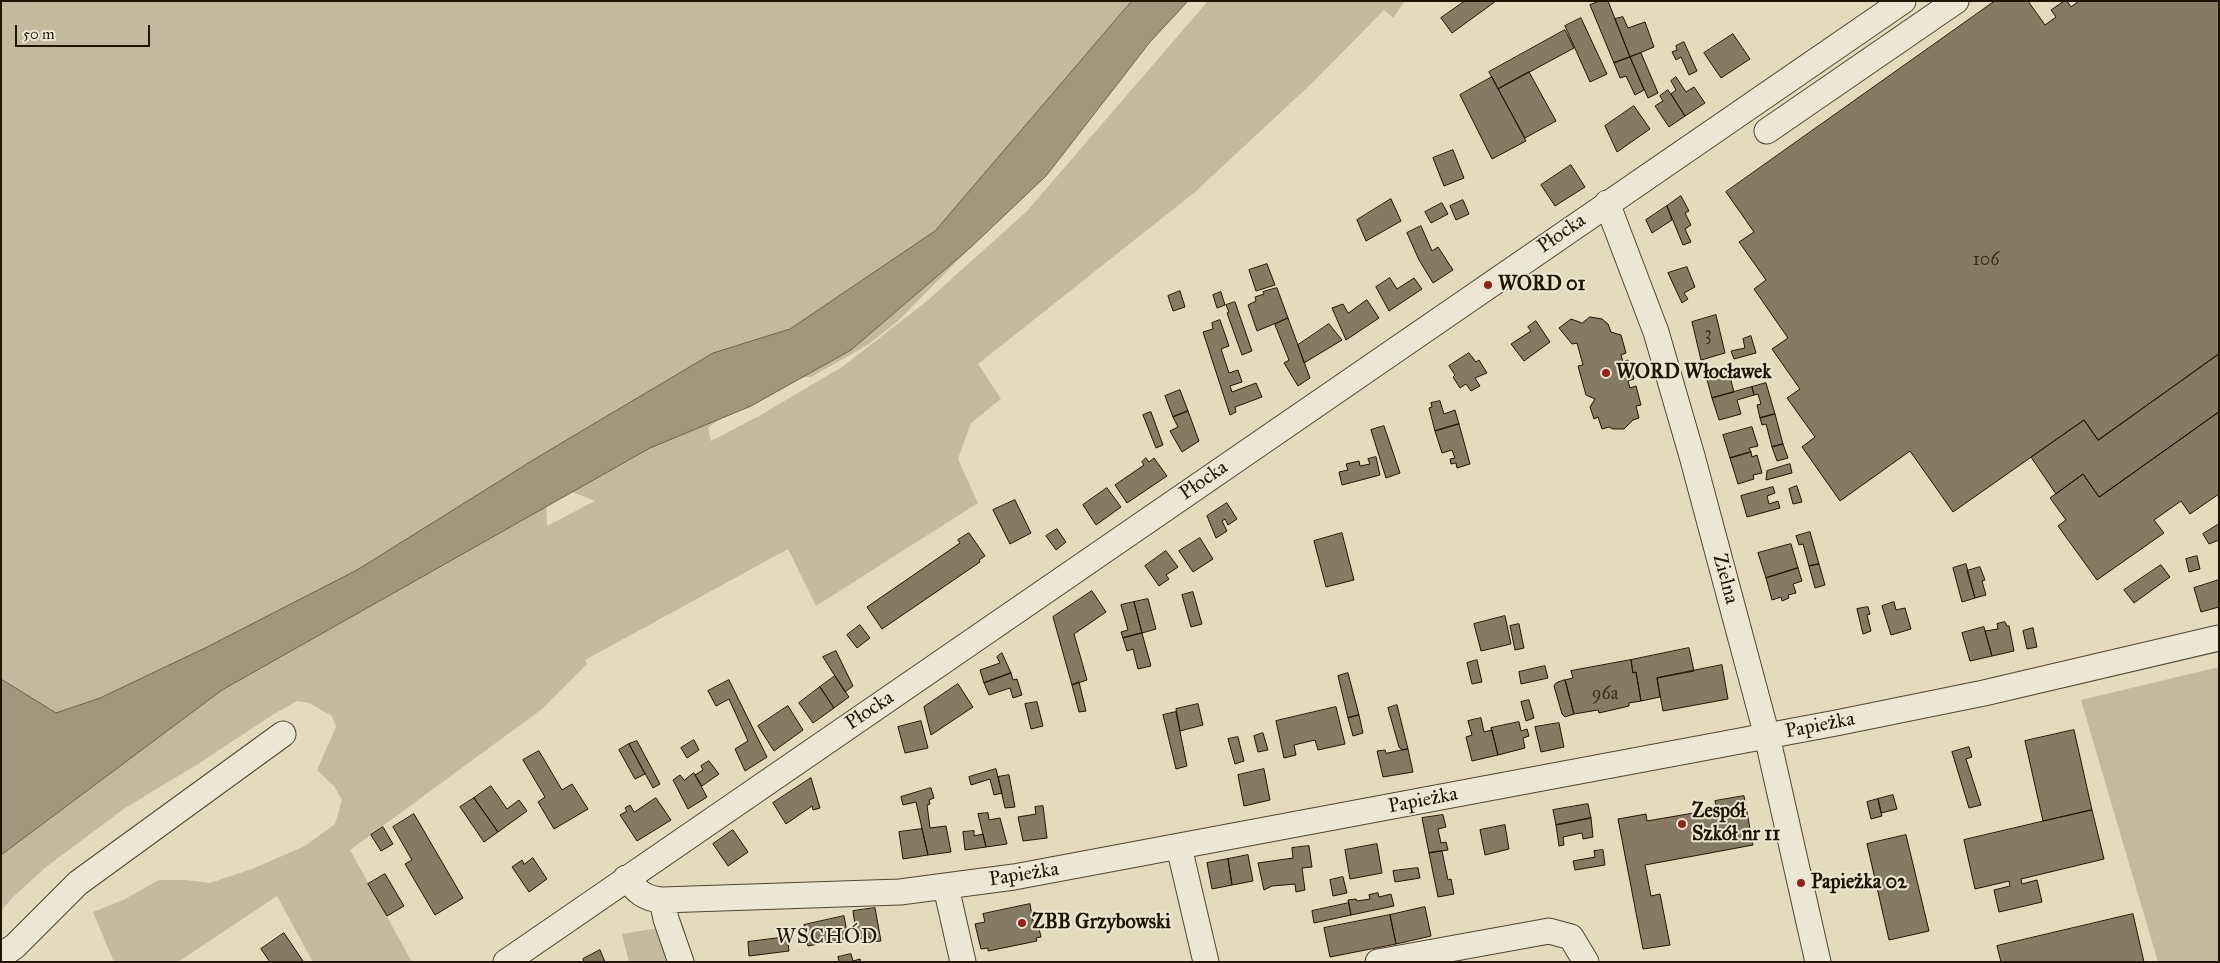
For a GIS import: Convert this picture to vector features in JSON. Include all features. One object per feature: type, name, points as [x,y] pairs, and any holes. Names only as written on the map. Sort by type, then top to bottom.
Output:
[{"type":"street","name":"Płocka","points":[[506,962],[1903,1]]},
{"type":"street","points":[[1767,131],[1956,1]]},
{"type":"street","name":"Zielna","points":[[1607,203],[1662,350],[1767,736],[1818,962]]},
{"type":"street","name":"Papieżka","points":[[626,878],[639,892],[654,899],[662,900],[900,892],[1014,878],[1767,736],[1984,693],[2219,638]]},
{"type":"street","points":[[1,956],[15,946],[78,884],[284,734]]},
{"type":"street","points":[[1179,847],[1206,962]]},
{"type":"street","points":[[946,887],[963,962]]},
{"type":"street","points":[[662,900],[666,919],[681,962]]},
{"type":"street","points":[[1378,962],[1549,931],[1571,937],[1586,962]]},
{"type":"shaded area","points":[[1,1],[1176,1],[999,215],[968,250],[898,321],[869,344],[811,377],[777,378],[726,413],[708,428],[711,441],[759,416],[842,367],[927,301],[1027,211],[1208,1],[1405,1],[1393,18],[1384,10],[1311,84],[1195,192],[978,364],[1001,399],[971,423],[958,459],[978,503],[816,606],[788,549],[585,660],[587,664],[542,709],[350,850],[412,962],[313,962],[277,896],[178,962],[114,962],[93,912],[123,900],[159,880],[186,880],[210,883],[252,869],[305,846],[335,824],[342,800],[334,786],[317,770],[336,727],[332,716],[309,703],[297,701],[125,808],[46,867],[12,898],[1,911]],"holes":[[[568,490],[595,501],[547,526],[546,498]]]},
{"type":"shaded area","points":[[1132,1],[1188,1],[1150,42],[1046,176],[970,248],[851,350],[751,406],[650,448],[222,690],[1,855],[1,679],[56,713],[100,698],[207,647],[357,570],[538,457],[713,353],[790,329],[935,231]]},
{"type":"shaded area","points":[[2219,667],[2219,962],[2158,962],[2081,700]]},
{"type":"shaded area","points":[[658,928],[667,962],[629,962],[622,934]]},
{"type":"building","points":[[1465,1],[1496,1],[1452,33],[1441,18]]},
{"type":"building","points":[[1600,1],[1608,1],[1630,57],[1614,63],[1590,5]]},
{"type":"building","points":[[1995,1],[2028,1],[2045,25],[2056,17],[2051,10],[2064,1],[2067,1],[2071,7],[2079,1],[2219,1],[2219,354],[2098,440],[2084,420],[1953,512],[1910,451],[1840,501],[1802,447],[1815,437],[1787,398],[1800,389],[1772,349],[1788,338],[1754,289],[1766,280],[1739,242],[1754,232],[1726,192]]},
{"type":"building","points":[[1623,17],[1628,28],[1645,22],[1654,47],[1630,57],[1615,19]]},
{"type":"building","points":[[1581,18],[1607,74],[1590,82],[1565,26]]},
{"type":"building","points":[[1565,30],[1574,48],[1498,89],[1489,72]]},
{"type":"building","points":[[1733,34],[1750,59],[1721,78],[1704,53]]},
{"type":"building","points":[[1684,42],[1697,71],[1689,75],[1681,57],[1676,60],[1672,52],[1677,50],[1676,46]]},
{"type":"building","points":[[1641,53],[1658,93],[1648,98],[1630,57]]},
{"type":"building","points":[[1630,57],[1644,90],[1635,95],[1626,76],[1620,78],[1614,63]]},
{"type":"building","points":[[1529,72],[1556,121],[1525,138],[1498,89]]},
{"type":"building","points":[[1492,77],[1526,141],[1492,159],[1460,95]]},
{"type":"building","points":[[1676,77],[1686,92],[1694,87],[1705,103],[1685,116],[1671,94],[1676,90],[1671,81]]},
{"type":"building","points":[[1668,90],[1685,116],[1669,127],[1655,106],[1663,101],[1660,96]]},
{"type":"building","points":[[1634,106],[1650,129],[1617,152],[1605,126]]},
{"type":"building","points":[[1453,150],[1464,178],[1444,186],[1433,158]]},
{"type":"building","points":[[1571,165],[1585,187],[1555,206],[1541,185]]},
{"type":"building","points":[[1681,196],[1689,211],[1685,213],[1691,225],[1685,229],[1691,242],[1683,245],[1667,206]]},
{"type":"building","points":[[1391,199],[1401,221],[1366,241],[1357,220]]},
{"type":"building","points":[[1463,200],[1469,214],[1456,220],[1450,206]]},
{"type":"building","points":[[1442,203],[1448,214],[1431,223],[1425,212]]},
{"type":"building","points":[[1667,206],[1672,220],[1652,233],[1646,220]]},
{"type":"building","points":[[1421,226],[1432,251],[1438,247],[1453,270],[1433,283],[1419,260],[1407,233]]},
{"type":"building","points":[[1267,264],[1275,285],[1256,291],[1249,270]]},
{"type":"building","points":[[1687,267],[1695,287],[1684,293],[1688,299],[1682,303],[1668,273]]},
{"type":"building","points":[[1390,278],[1397,289],[1414,278],[1422,289],[1389,311],[1376,287]]},
{"type":"building","points":[[1277,288],[1288,318],[1257,331],[1248,305],[1256,301],[1255,297],[1264,294],[1263,292]]},
{"type":"building","points":[[1180,291],[1185,307],[1173,311],[1168,296]]},
{"type":"building","points":[[1221,292],[1225,305],[1217,308],[1213,295]]},
{"type":"building","points":[[1367,300],[1379,318],[1346,340],[1332,308],[1343,304],[1348,313]]},
{"type":"building","points":[[1235,302],[1252,351],[1242,355],[1227,313],[1229,312],[1226,305]]},
{"type":"building","points":[[1716,315],[1725,353],[1701,360],[1692,322]]},
{"type":"building","name":"WORD Włocławek","points":[[1590,317],[1602,319],[1608,324],[1611,332],[1621,335],[1626,353],[1621,355],[1623,362],[1628,360],[1634,379],[1628,381],[1630,388],[1636,386],[1641,405],[1636,406],[1639,418],[1633,420],[1624,429],[1609,427],[1602,429],[1598,417],[1594,419],[1590,407],[1595,399],[1586,395],[1578,366],[1583,365],[1577,343],[1572,344],[1559,328],[1571,319],[1582,323]]},
{"type":"building","points":[[1288,318],[1310,378],[1298,386],[1284,363],[1289,360],[1275,325]]},
{"type":"building","points":[[1220,320],[1229,346],[1221,349],[1229,373],[1238,370],[1242,382],[1230,386],[1232,392],[1256,383],[1262,397],[1235,407],[1236,412],[1230,415],[1203,332],[1213,329],[1212,323]]},
{"type":"building","points":[[1536,321],[1550,342],[1524,361],[1511,344],[1531,331],[1528,327]]},
{"type":"building","points":[[1329,324],[1342,340],[1304,363],[1298,345]]},
{"type":"building","points":[[1751,336],[1756,353],[1734,359],[1731,351],[1745,348],[1743,339]]},
{"type":"building","points":[[1469,353],[1476,362],[1479,360],[1487,373],[1475,378],[1480,386],[1471,391],[1466,384],[1460,388],[1449,366]]},
{"type":"building","points":[[2219,354],[2219,412],[2099,497],[2083,474],[2056,494],[2031,457],[2084,420],[2098,440]]},
{"type":"building","points":[[1728,369],[1734,392],[1712,398],[1706,376]]},
{"type":"building","points":[[1766,383],[1775,414],[1760,418],[1757,405],[1761,404],[1758,394],[1754,395],[1752,387]]},
{"type":"building","points":[[1752,387],[1754,395],[1737,400],[1741,414],[1719,420],[1712,398]]},
{"type":"building","points":[[1180,390],[1188,411],[1173,417],[1165,396]]},
{"type":"building","points":[[1440,401],[1444,414],[1455,410],[1459,424],[1435,431],[1429,408],[1432,407],[1431,403]]},
{"type":"building","points":[[1188,411],[1199,441],[1182,452],[1170,431],[1178,427],[1173,417]]},
{"type":"building","points":[[1151,412],[1163,445],[1156,448],[1143,415]]},
{"type":"building","points":[[2219,412],[2219,494],[2190,514],[2181,501],[2154,520],[2164,533],[2097,580],[2058,526],[2066,520],[2050,498],[2083,474],[2099,497]]},
{"type":"building","points":[[1775,414],[1783,444],[1772,447],[1766,424],[1762,425],[1760,418]]},
{"type":"building","points":[[1459,424],[1470,464],[1457,468],[1456,463],[1451,464],[1450,459],[1455,458],[1452,450],[1442,453],[1435,431]]},
{"type":"building","points":[[1384,426],[1400,473],[1386,478],[1371,430]]},
{"type":"building","points":[[1752,427],[1758,446],[1749,448],[1751,452],[1730,458],[1723,435]]},
{"type":"building","points":[[1783,444],[1788,458],[1777,461],[1772,447]]},
{"type":"building","points":[[1751,452],[1752,457],[1757,455],[1762,473],[1753,475],[1754,479],[1738,484],[1730,458]]},
{"type":"building","points":[[1376,457],[1380,475],[1342,485],[1339,472],[1348,470],[1346,464],[1359,461],[1360,466],[1370,464],[1368,459]]},
{"type":"building","points":[[1146,458],[1149,462],[1154,458],[1167,476],[1127,503],[1115,485],[1144,465],[1142,462]]},
{"type":"building","points":[[1790,464],[1792,473],[1766,480],[1767,471]]},
{"type":"building","points":[[1797,486],[1802,502],[1793,504],[1789,489]]},
{"type":"building","points":[[1773,487],[1775,493],[1767,496],[1769,504],[1778,501],[1780,508],[1747,517],[1741,496]]},
{"type":"building","points":[[1107,488],[1121,507],[1096,525],[1083,505]]},
{"type":"building","points":[[1015,500],[1031,533],[1010,544],[993,510]]},
{"type":"building","points":[[1227,503],[1237,519],[1228,525],[1225,519],[1222,521],[1227,531],[1216,538],[1207,516]]},
{"type":"building","points":[[2219,524],[2219,540],[2209,544],[2203,534]]},
{"type":"building","points":[[1057,529],[1066,542],[1056,550],[1046,536]]},
{"type":"building","points":[[1810,532],[1819,564],[1809,566],[1803,544],[1799,545],[1796,536]]},
{"type":"building","points":[[969,533],[985,556],[979,560],[980,562],[882,629],[867,607],[960,543],[958,540]]},
{"type":"building","points":[[1342,533],[1354,580],[1326,587],[1314,541]]},
{"type":"building","points":[[1200,538],[1213,559],[1193,572],[1179,551]]},
{"type":"building","points":[[1791,544],[1798,568],[1766,578],[1758,553]]},
{"type":"building","points":[[1166,551],[1178,567],[1166,575],[1169,579],[1159,586],[1145,566]]},
{"type":"building","points":[[2197,556],[2200,569],[2189,572],[2186,559]]},
{"type":"building","points":[[1819,564],[1825,585],[1815,588],[1809,566]]},
{"type":"building","points":[[1966,564],[1975,598],[1962,602],[1953,568]]},
{"type":"building","points":[[2161,565],[2170,577],[2134,603],[2124,590]]},
{"type":"building","points":[[1980,567],[1985,580],[1982,581],[1986,595],[1975,598],[1967,571]]},
{"type":"building","points":[[1798,568],[1802,581],[1793,584],[1796,593],[1788,595],[1789,598],[1782,601],[1781,597],[1772,600],[1766,578]]},
{"type":"building","points":[[2219,580],[2219,607],[2201,612],[2194,588]]},
{"type":"building","points":[[1092,591],[1106,612],[1074,634],[1087,680],[1072,685],[1053,617]]},
{"type":"building","points":[[1193,592],[1202,624],[1191,627],[1182,595]]},
{"type":"building","points":[[1148,599],[1156,629],[1142,633],[1134,602]]},
{"type":"building","points":[[1134,602],[1142,633],[1123,638],[1121,632],[1128,630],[1121,605]]},
{"type":"building","points":[[1894,602],[1896,610],[1905,608],[1911,629],[1891,635],[1882,606]]},
{"type":"building","points":[[1868,607],[1870,614],[1867,615],[1871,631],[1863,634],[1857,609]]},
{"type":"building","points":[[1505,616],[1511,644],[1481,651],[1474,624]]},
{"type":"building","points":[[2005,622],[2009,626],[2014,651],[1992,656],[1985,631],[1998,629],[1997,624]]},
{"type":"building","points":[[1519,624],[1524,648],[1515,650],[1510,626]]},
{"type":"building","points":[[860,625],[870,638],[857,648],[847,635]]},
{"type":"building","points":[[1984,627],[1992,656],[1970,661],[1962,633]]},
{"type":"building","points":[[2033,628],[2037,647],[2027,649],[2023,631]]},
{"type":"building","points":[[1142,633],[1151,666],[1138,669],[1133,649],[1127,651],[1123,638]]},
{"type":"building","points":[[1689,648],[1694,671],[1657,678],[1660,697],[1641,701],[1636,672],[1633,673],[1631,660]]},
{"type":"building","points":[[836,651],[853,686],[845,692],[823,657]]},
{"type":"building","points":[[1002,653],[1011,673],[984,683],[980,670],[1000,663],[997,657]]},
{"type":"building","points":[[1477,660],[1482,682],[1472,684],[1467,663]]},
{"type":"building","points":[[1631,660],[1633,673],[1636,672],[1641,701],[1629,703],[1629,706],[1599,713],[1598,710],[1574,714],[1565,680],[1573,678],[1571,671]]},
{"type":"building","points":[[1722,665],[1728,699],[1663,711],[1657,678]]},
{"type":"building","points":[[1545,666],[1548,678],[1521,684],[1519,672]]},
{"type":"building","points":[[1011,673],[1013,680],[1017,679],[1022,695],[1013,698],[1010,688],[989,695],[984,683]]},
{"type":"building","points":[[1348,673],[1359,715],[1348,718],[1338,676]]},
{"type":"building","points":[[835,676],[849,697],[834,708],[820,687]]},
{"type":"building","points":[[729,680],[767,757],[745,771],[735,749],[748,741],[729,699],[716,706],[708,691]]},
{"type":"building","points":[[1565,680],[1574,714],[1565,717],[1562,714],[1554,686],[1556,683]]},
{"type":"building","points":[[1079,682],[1086,711],[1079,712],[1072,685]]},
{"type":"building","points":[[958,684],[973,707],[931,735],[924,707]]},
{"type":"building","points":[[820,687],[834,708],[813,723],[799,703]]},
{"type":"building","points":[[1529,700],[1534,718],[1526,721],[1521,702]]},
{"type":"building","points":[[1037,702],[1043,726],[1031,729],[1025,704]]},
{"type":"building","points":[[1198,704],[1203,725],[1180,731],[1176,709]]},
{"type":"building","points":[[1397,705],[1408,749],[1402,750],[1399,747],[1388,708]]},
{"type":"building","points":[[788,706],[803,730],[774,751],[758,726]]},
{"type":"building","points":[[1336,707],[1345,744],[1318,750],[1315,740],[1294,745],[1296,755],[1284,758],[1276,721]]},
{"type":"building","points":[[1176,712],[1187,766],[1176,769],[1163,715]]},
{"type":"building","points":[[1359,715],[1363,733],[1353,736],[1348,718]]},
{"type":"building","points":[[1481,718],[1484,732],[1492,730],[1498,755],[1472,761],[1466,737],[1472,735],[1468,721]]},
{"type":"building","points":[[921,721],[928,748],[905,753],[898,727]]},
{"type":"building","points":[[1519,722],[1521,731],[1527,729],[1529,736],[1523,738],[1525,748],[1498,755],[1491,728]]},
{"type":"building","points":[[1559,723],[1564,747],[1541,752],[1535,727]]},
{"type":"building","points":[[2074,730],[2092,810],[2043,821],[2025,741]]},
{"type":"building","points":[[1263,733],[1268,750],[1258,752],[1254,736]]},
{"type":"building","points":[[1238,737],[1244,761],[1235,764],[1228,739]]},
{"type":"building","points":[[694,740],[699,750],[687,758],[681,748]]},
{"type":"building","points":[[637,741],[660,784],[653,788],[629,744]]},
{"type":"building","points":[[629,744],[645,774],[635,779],[619,750]]},
{"type":"building","points":[[1969,747],[1972,757],[1966,759],[1981,805],[1969,808],[1952,752]]},
{"type":"building","points":[[1408,749],[1413,772],[1383,777],[1377,751],[1385,750],[1386,753]]},
{"type":"building","points":[[539,751],[562,790],[572,784],[588,809],[554,829],[538,802],[545,797],[523,760]]},
{"type":"building","points":[[709,761],[719,774],[702,786],[695,775],[703,770],[701,766]]},
{"type":"building","points":[[996,769],[1002,793],[994,795],[990,779],[971,785],[969,777]]},
{"type":"building","points":[[1264,769],[1270,800],[1244,806],[1238,775]]},
{"type":"building","points":[[694,773],[707,797],[688,809],[673,780],[680,775],[684,780]]},
{"type":"building","points":[[1009,775],[1015,807],[1005,808],[998,777]]},
{"type":"building","points":[[811,778],[820,808],[813,810],[812,806],[786,824],[773,803]]},
{"type":"building","points":[[491,786],[507,809],[519,800],[527,811],[498,832],[474,798]]},
{"type":"building","points":[[931,788],[934,798],[929,800],[930,804],[927,805],[930,828],[946,826],[951,852],[928,855],[916,802],[903,805],[901,797]]},
{"type":"building","points":[[1893,795],[1897,809],[1881,813],[1878,799]]},
{"type":"building","points":[[1744,796],[1753,845],[1645,865],[1651,896],[1660,894],[1670,945],[1643,949],[1618,819],[1646,814],[1647,821],[1717,809],[1715,801]]},
{"type":"building","points":[[474,798],[498,832],[484,842],[460,807]]},
{"type":"building","points":[[656,798],[671,820],[637,841],[620,815],[627,811],[625,808],[630,805],[634,812]]},
{"type":"building","points":[[1878,799],[1882,816],[1871,819],[1867,802]]},
{"type":"building","points":[[1588,804],[1591,818],[1556,825],[1553,810]]},
{"type":"building","points":[[1043,806],[1047,838],[1023,841],[1018,817],[1036,814],[1035,807]]},
{"type":"building","points":[[2092,810],[2104,859],[2021,879],[2022,884],[2037,880],[2042,902],[1999,912],[1994,890],[2010,886],[2009,881],[1975,889],[1964,840]]},
{"type":"building","points":[[988,813],[989,820],[1000,818],[1007,844],[986,847],[978,814]]},
{"type":"building","points":[[414,814],[463,898],[435,915],[405,864],[412,860],[393,827]]},
{"type":"building","points":[[1443,815],[1446,827],[1438,829],[1441,843],[1446,842],[1448,850],[1429,853],[1422,818]]},
{"type":"building","points":[[1591,818],[1593,837],[1583,839],[1582,833],[1563,837],[1564,845],[1559,846],[1556,825]]},
{"type":"building","points":[[1505,825],[1509,849],[1485,855],[1480,830]]},
{"type":"building","points":[[383,827],[393,844],[381,851],[371,835]]},
{"type":"building","points":[[922,829],[928,855],[903,859],[899,832]]},
{"type":"building","points":[[733,830],[748,852],[728,866],[713,844]]},
{"type":"building","points":[[974,831],[974,836],[983,834],[986,847],[965,850],[963,832]]},
{"type":"building","points":[[1906,835],[1929,931],[1889,940],[1867,844]]},
{"type":"building","points":[[1377,844],[1382,873],[1350,879],[1345,850]]},
{"type":"building","points":[[1309,846],[1312,867],[1302,868],[1305,890],[1296,892],[1295,884],[1272,886],[1264,890],[1258,863],[1293,858],[1292,848]]},
{"type":"building","points":[[1603,850],[1605,865],[1575,870],[1573,861],[1595,857],[1594,851]]},
{"type":"building","points":[[1442,851],[1448,880],[1451,879],[1454,894],[1438,897],[1429,853]]},
{"type":"building","points":[[1248,855],[1253,881],[1232,885],[1228,859]]},
{"type":"building","points":[[533,858],[547,879],[529,892],[512,867],[522,860],[524,864]]},
{"type":"building","points":[[1228,859],[1232,885],[1212,889],[1207,863]]},
{"type":"building","points":[[1418,868],[1420,878],[1395,882],[1393,871]]},
{"type":"building","points":[[385,874],[404,906],[387,916],[368,884]]},
{"type":"building","points":[[1343,877],[1347,893],[1333,896],[1330,880]]},
{"type":"building","points":[[1378,893],[1379,897],[1391,894],[1394,906],[1351,915],[1348,900],[1370,899],[1369,895]]},
{"type":"building","points":[[1349,903],[1351,915],[1314,923],[1312,911]]},
{"type":"building","points":[[1030,904],[1033,921],[1037,920],[1041,937],[1036,938],[1037,941],[988,951],[988,948],[981,949],[975,924],[985,922],[983,914]]},
{"type":"building","points":[[1425,907],[1431,936],[1396,944],[1390,915]]},
{"type":"building","points":[[875,908],[881,941],[871,942],[870,937],[857,939],[853,911]]},
{"type":"building","points":[[2133,914],[2144,962],[2001,962],[1997,946]]},
{"type":"building","points":[[1390,915],[1396,944],[1330,957],[1324,928]]},
{"type":"building","points":[[844,916],[848,938],[808,946],[804,925]]},
{"type":"building","points":[[284,933],[302,962],[270,962],[261,949]]},
{"type":"building","points":[[787,937],[789,951],[749,956],[748,942]]},
{"type":"building","points":[[600,950],[605,962],[584,962],[583,959]]},
{"type":"building","points":[[851,954],[853,961],[860,959],[861,962],[839,962],[838,957]]},
{"type":"place","name":"WORD 01","points":[[1488,285]]},
{"type":"place","name":"WORD Włocławek","points":[[1606,373]]},
{"type":"place","name":"Zespół Szkół nr 11","points":[[1682,824]]},
{"type":"place","name":"Papieżka 02","points":[[1801,883]]},
{"type":"place","name":"ZBB Grzybowski","points":[[1022,923]]},
{"type":"district","name":"WSCHÓD","points":[[827,938]]}]
